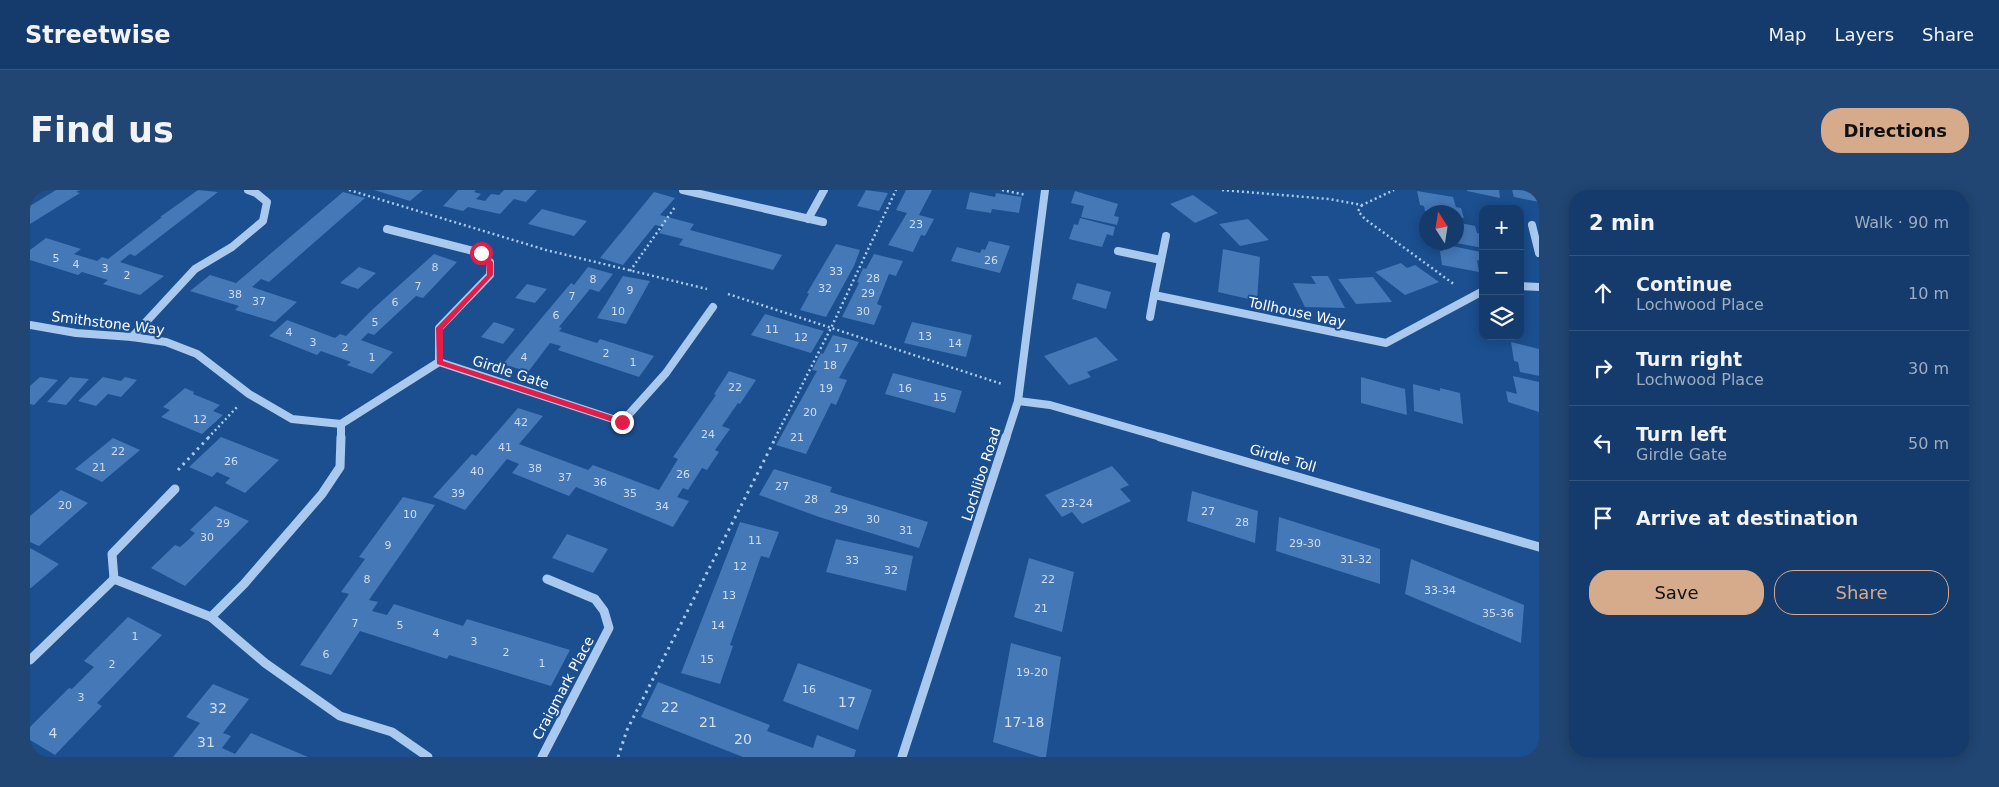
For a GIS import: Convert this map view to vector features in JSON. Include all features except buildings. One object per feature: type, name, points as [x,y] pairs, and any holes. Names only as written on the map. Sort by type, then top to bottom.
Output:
[{"type":"street","points":[[132,337],[195,269],[232,247],[263,222],[267,202],[256,193],[248,190]]},
{"type":"street","points":[[808,219],[824,190]]},
{"type":"street","name":"Lochlibo Road","points":[[902,757],[1018,401],[1045,190]]},
{"type":"street","points":[[686,191],[823,222]]},
{"type":"street","points":[[1532,225],[1539,253]]},
{"type":"street","points":[[211,617],[244,584],[322,494],[340,467],[341,424],[439,362],[439,328],[490,275],[490,262],[481,253],[386,229]]},
{"type":"street","points":[[1150,317],[1166,236]]},
{"type":"street","points":[[1118,251],[1161,260]]},
{"type":"street","points":[[1524,286],[1539,287]]},
{"type":"street","name":"Tollhouse Way","points":[[1154,295],[1386,343],[1479,293]]},
{"type":"street","points":[[666,373],[713,307]]},
{"type":"street","name":"Smithstone Way","points":[[30,325],[76,333],[132,337],[166,342],[197,354],[249,394],[292,419],[341,424]]},
{"type":"street","name":"Girdle Gate","points":[[439,362],[622,422],[666,373]]},
{"type":"street","name":"Girdle Toll","points":[[1018,401],[1050,405],[1539,547]]},
{"type":"street","points":[[114,579],[112,554],[175,489]]},
{"type":"street","points":[[114,579],[211,617],[265,664],[340,716],[392,732],[428,757]]},
{"type":"street","points":[[30,660],[114,579]]},
{"type":"street","name":"Craigmark Place","points":[[542,757],[609,628],[604,611],[595,599],[547,579]]},
{"type":"path","points":[[349,190],[546,250],[630,272],[714,290]]},
{"type":"path","points":[[618,757],[631,721],[831,328],[896,190]]},
{"type":"path","points":[[1222,190],[1329,199],[1362,205]]},
{"type":"path","points":[[1394,190],[1362,205],[1358,211],[1364,219],[1472,297]]},
{"type":"path","points":[[630,272],[686,191]]},
{"type":"path","points":[[724,292],[1020,390]]},
{"type":"path","points":[[175,489],[177,472],[249,394]]},
{"type":"route","points":[[481,253],[490,262],[490,275],[439,328],[439,362],[622,422]]}]
